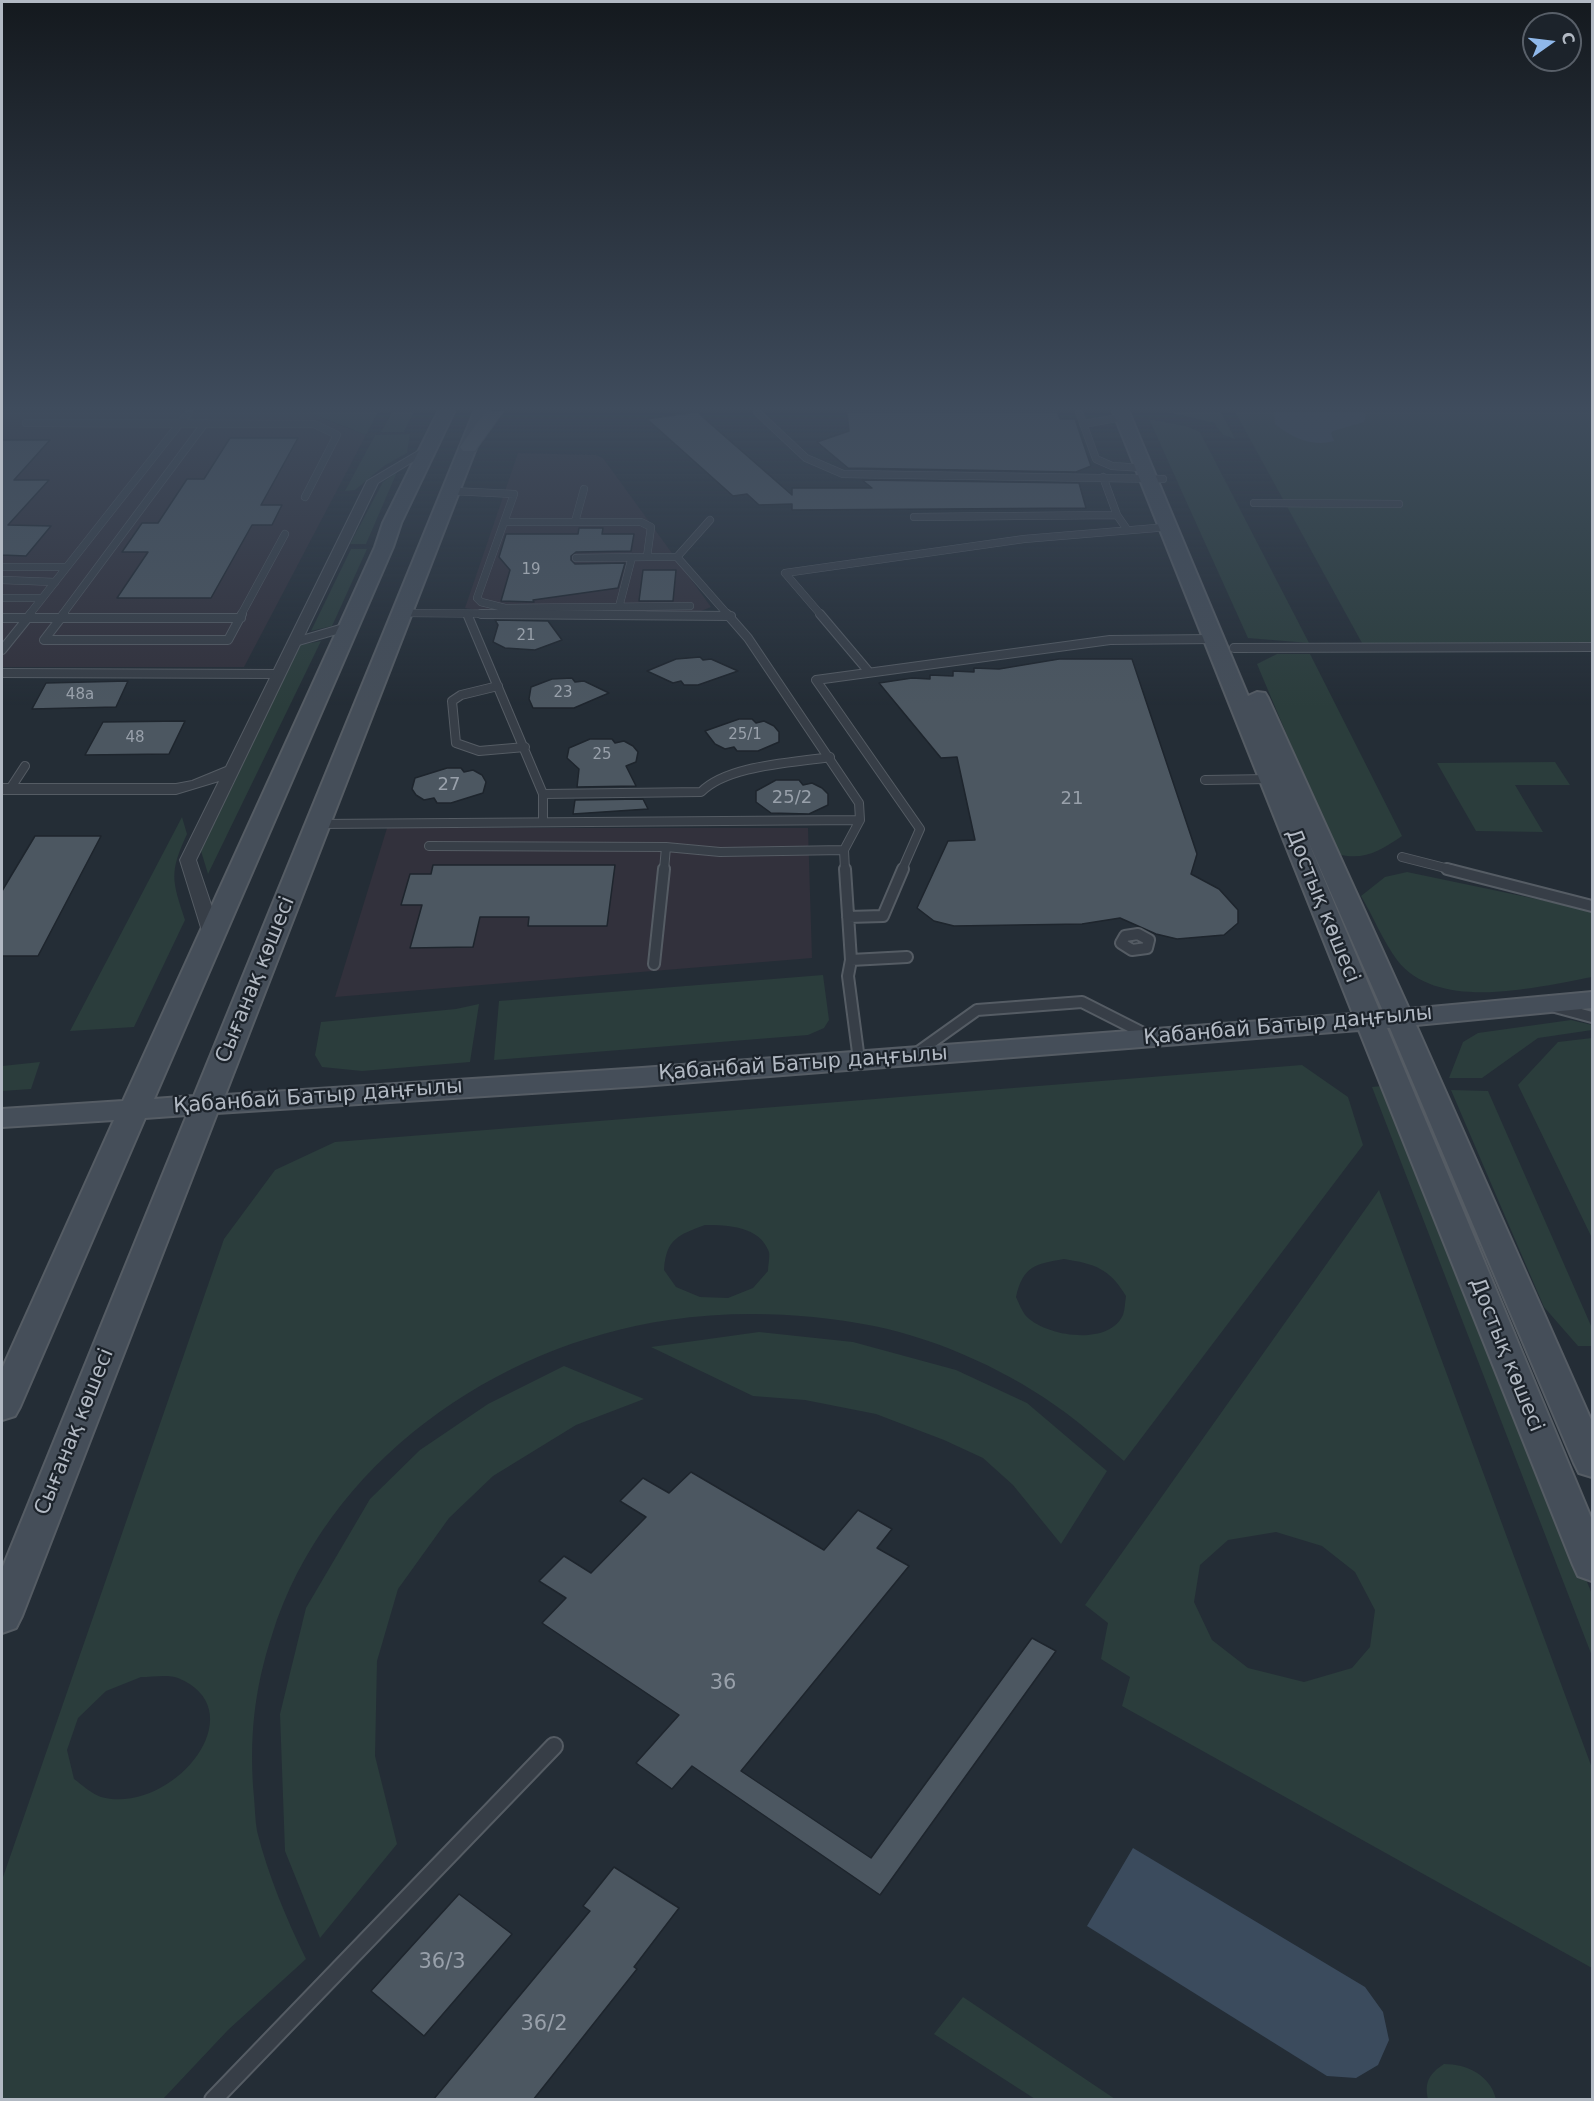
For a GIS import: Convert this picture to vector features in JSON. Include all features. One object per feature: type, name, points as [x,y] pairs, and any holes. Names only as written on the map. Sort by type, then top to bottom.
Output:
[{"type":"main road","name":"Сығанақ көшесі","points":[[2,1616],[402,614],[392,522],[398,510]]},
{"type":"main road","name":"Сығанақ көшесі","points":[[2,1407],[347,627],[436,524],[442,510]]},
{"type":"main road","name":"Достық көшесі","points":[[1163,510],[1168,527],[1224,643],[1270,779],[1593,1463]]},
{"type":"main road","name":"Достық көшесі","points":[[1167,510],[1385,1019],[1593,1565]]},
{"type":"main road","points":[[392,522],[403,528],[413,529],[436,524]]},
{"type":"main road","name":"Қабанбай Батыр даңғылы","points":[[5,1118],[642,1077],[1385,1019],[1593,1000]]},
{"type":"street","points":[[212,934],[188,860],[359,510]]},
{"type":"street","points":[[168,789],[196,785],[232,770]]},
{"type":"street","points":[[6,789],[168,789],[190,792],[202,800],[207,821]]},
{"type":"lane","points":[[2,650],[111,510]]},
{"type":"lane","points":[[140,510],[44,640],[228,640],[285,534]]},
{"type":"lane","points":[[508,510],[477,598],[481,602],[505,608],[690,606]]},
{"type":"lane","points":[[575,522],[578,510]]},
{"type":"lane","points":[[1115,510],[1126,528]]},
{"type":"lane","points":[[914,517],[1117,515]]},
{"type":"lane","points":[[677,557],[710,520]]},
{"type":"lane","points":[[504,522],[648,524],[651,527],[647,557]]},
{"type":"lane","points":[[869,672],[785,573],[1126,528],[1168,527]]},
{"type":"lane","points":[[619,607],[632,557]]},
{"type":"lane","points":[[576,558],[677,557],[731,616],[830,757],[859,803],[860,820],[844,850],[851,960],[848,976],[859,1060]]},
{"type":"lane","points":[[2,567],[66,567]]},
{"type":"lane","points":[[2,580],[55,582]]},
{"type":"lane","points":[[2,598],[42,598]]},
{"type":"lane","points":[[402,614],[731,616]]},
{"type":"lane","points":[[468,616],[543,794],[543,822]]},
{"type":"lane","points":[[2,618],[241,618]]},
{"type":"lane","points":[[295,642],[347,627]]},
{"type":"lane","points":[[2,638],[10,638]]},
{"type":"lane","points":[[848,917],[883,916],[920,829],[816,680],[1110,640],[1593,647]]},
{"type":"lane","points":[[2,673],[279,674]]},
{"type":"lane","points":[[498,686],[460,695],[452,701],[456,743],[466,750],[477,751],[525,747]]},
{"type":"lane","points":[[543,794],[701,792],[708,788],[711,782],[730,774],[830,757]]},
{"type":"lane","points":[[6,789],[25,766]]},
{"type":"lane","points":[[1205,780],[1270,779]]},
{"type":"lane","points":[[318,825],[860,820]]},
{"type":"lane","points":[[429,846],[666,847],[720,852],[844,850]]},
{"type":"lane","points":[[654,964],[666,847]]},
{"type":"lane","points":[[1402,857],[1593,906]]},
{"type":"lane","points":[[851,960],[906,957]]},
{"type":"lane","points":[[912,1056],[976,1010],[1082,1002],[1152,1037]]},
{"type":"lane","points":[[1546,1005],[1593,1017]]},
{"type":"lane","points":[[213,2100],[554,1746]]},
{"type":"shaded area","points":[[2,510],[327,510],[244,667],[2,667]]},
{"type":"shaded area","points":[[368,510],[381,510],[366,544],[350,544]]},
{"type":"shaded area","points":[[498,510],[641,510],[711,607],[701,611],[481,611],[465,608]]},
{"type":"shaded area","points":[[1190,510],[1240,510],[1309,643],[1248,638]]},
{"type":"shaded area","points":[[1289,510],[1592,510],[1592,642],[1362,643]]},
{"type":"shaded area","points":[[351,549],[367,549],[332,626],[311,631]]},
{"type":"shaded area","points":[[321,641],[208,874],[201,851],[300,645]]},
{"type":"shaded area","points":[[1277,654],[1310,654],[1402,836],[1364,855],[1337,854],[1257,664]]},
{"type":"shaded area","points":[[1555,762],[1570,785],[1515,785],[1543,832],[1476,831],[1437,763]]},
{"type":"shaded area","points":[[182,817],[187,834],[177,858],[174,877],[185,920],[134,1027],[70,1031]]},
{"type":"shaded area","points":[[387,828],[808,828],[812,958],[335,997]]},
{"type":"shaded area","points":[[1407,872],[1589,910],[1592,912],[1592,977],[1517,990],[1489,992],[1462,991],[1437,986],[1415,976],[1392,953],[1361,896],[1385,877]]},
{"type":"shaded area","points":[[823,975],[829,1020],[824,1028],[808,1035],[494,1060],[499,1001]]},
{"type":"shaded area","points":[[479,1004],[470,1062],[362,1071],[322,1067],[315,1055],[321,1022],[456,1009]]},
{"type":"shaded area","points":[[1571,1020],[1592,1025],[1592,1030],[1538,1038],[1482,1078],[1449,1078],[1463,1042],[1478,1033]]},
{"type":"shaded area","points":[[1592,1038],[1592,1238],[1518,1085],[1558,1042]]},
{"type":"shaded area","points":[[40,1062],[31,1089],[2,1091],[2,1066]]},
{"type":"shaded area","points":[[1302,1065],[1348,1097],[1363,1145],[1124,1461],[1045,1398],[974,1359],[925,1340],[874,1326],[823,1318],[772,1314],[721,1315],[669,1320],[604,1334],[541,1356],[481,1385],[426,1422],[375,1466],[332,1517],[297,1573],[272,1635],[261,1675],[254,1715],[252,1755],[257,1831],[278,1896],[306,1959],[228,2030],[163,2099],[2,2099],[2,1880],[224,1239],[275,1170],[335,1142]],"holes":[[[705,1225],[742,1229],[751,1232],[765,1243],[769,1252],[768,1271],[753,1288],[728,1298],[700,1297],[676,1287],[664,1270],[667,1251],[681,1235]],[[1064,1259],[1084,1263],[1100,1269],[1114,1279],[1126,1296],[1123,1315],[1116,1325],[1092,1335],[1078,1335],[1049,1329],[1027,1317],[1016,1297],[1022,1279],[1032,1268]],[[165,1676],[178,1678],[201,1693],[210,1713],[208,1735],[196,1757],[178,1776],[154,1791],[128,1799],[101,1797],[87,1789],[74,1779],[67,1750],[78,1718],[106,1691],[141,1677]]]},
{"type":"shaded area","points":[[1382,1086],[1592,1594],[1592,1656],[1372,1087]]},
{"type":"shaded area","points":[[1451,1090],[1488,1091],[1592,1328],[1592,1346],[1578,1346],[1544,1307]]},
{"type":"shaded area","points":[[1379,1190],[1592,1768],[1592,1968],[1122,1706],[1130,1677],[1101,1659],[1108,1623],[1085,1605]],"holes":[[[1276,1532],[1322,1546],[1355,1572],[1375,1610],[1370,1647],[1352,1668],[1304,1682],[1248,1668],[1212,1640],[1194,1602],[1200,1565],[1228,1540]]]},
{"type":"shaded area","points":[[759,1332],[853,1342],[956,1370],[1027,1403],[1107,1471],[1061,1544],[1013,1485],[983,1458],[944,1440],[876,1414],[805,1400],[753,1396],[651,1347]]},
{"type":"shaded area","points":[[564,1366],[644,1399],[576,1425],[493,1476],[449,1518],[398,1589],[377,1661],[375,1756],[397,1844],[320,1938],[285,1851],[280,1714],[306,1608],[370,1499],[420,1450],[488,1404]]},
{"type":"shaded area","points":[[963,1997],[1115,2099],[1035,2099],[934,2034]]},
{"type":"shaded area","points":[[1444,2064],[1461,2066],[1476,2072],[1489,2083],[1496,2099],[1428,2099],[1429,2078]]},
{"type":"water","points":[[1133,1848],[1365,1987],[1383,2012],[1389,2040],[1378,2065],[1356,2078],[1327,2076],[1087,1926]]},
{"type":"building","points":[[2,510],[22,510],[8,525],[51,526],[26,556],[2,555]]},
{"type":"building","points":[[167,510],[279,510],[272,525],[252,525],[211,598],[117,598],[148,552],[122,552],[142,523],[158,523]]},
{"type":"building","points":[[579,528],[603,528],[602,534],[634,534],[631,551],[576,552],[571,556],[575,564],[625,563],[618,588],[533,600],[534,602],[501,601],[510,570],[499,557],[506,534],[578,534]]},
{"type":"building","points":[[643,570],[676,570],[673,601],[639,601]]},
{"type":"building","points":[[495,620],[548,621],[562,640],[535,650],[505,648],[493,642],[498,625]]},
{"type":"building","points":[[700,657],[703,660],[711,659],[738,671],[698,685],[684,685],[681,681],[673,683],[647,671],[676,659]]},
{"type":"building","points":[[1059,659],[1132,659],[1197,854],[1191,874],[1219,889],[1238,910],[1238,923],[1224,935],[1177,939],[1156,934],[1120,918],[1082,924],[954,926],[934,921],[917,908],[948,841],[975,840],[957,757],[941,758],[879,683],[912,678],[930,679],[930,675],[953,676],[953,671],[974,672],[974,668],[999,669]]},
{"type":"building","points":[[572,678],[575,682],[584,681],[609,693],[574,708],[533,708],[529,699],[531,687],[552,679]]},
{"type":"building","points":[[128,681],[116,707],[32,709],[46,683]]},
{"type":"building","points":[[739,719],[752,719],[756,723],[764,721],[774,726],[779,732],[779,742],[758,751],[737,751],[734,747],[725,749],[715,744],[705,731]]},
{"type":"building","points":[[185,721],[169,754],[85,755],[103,722]]},
{"type":"building","points":[[590,739],[612,739],[615,743],[624,741],[633,746],[638,752],[636,762],[626,766],[636,786],[577,787],[579,769],[567,758],[569,748]]},
{"type":"building","points":[[447,768],[461,768],[464,772],[473,770],[482,775],[486,782],[483,793],[451,803],[437,803],[434,798],[424,800],[416,795],[412,789],[415,778]]},
{"type":"building","points":[[776,780],[799,780],[803,785],[812,783],[828,794],[828,805],[809,814],[771,813],[756,802],[756,791]]},
{"type":"building","points":[[643,799],[648,809],[573,814],[575,800]]},
{"type":"building","points":[[35,836],[101,836],[38,956],[2,956],[2,891]]},
{"type":"building","points":[[433,865],[615,865],[607,926],[528,926],[529,917],[480,917],[473,947],[410,948],[422,905],[401,905],[410,874],[431,874]]},
{"type":"building","points":[[691,1472],[824,1550],[858,1510],[892,1529],[877,1548],[909,1566],[741,1771],[871,1858],[1032,1638],[1056,1651],[880,1895],[692,1766],[672,1789],[636,1763],[679,1715],[542,1623],[566,1598],[539,1581],[564,1556],[591,1573],[646,1517],[620,1501],[643,1478],[669,1493]]},
{"type":"building","points":[[614,1867],[679,1908],[634,1967],[637,1969],[533,2100],[433,2100],[590,1911],[583,1906]]},
{"type":"building","points":[[459,1894],[512,1934],[424,2036],[371,1991]]}]
